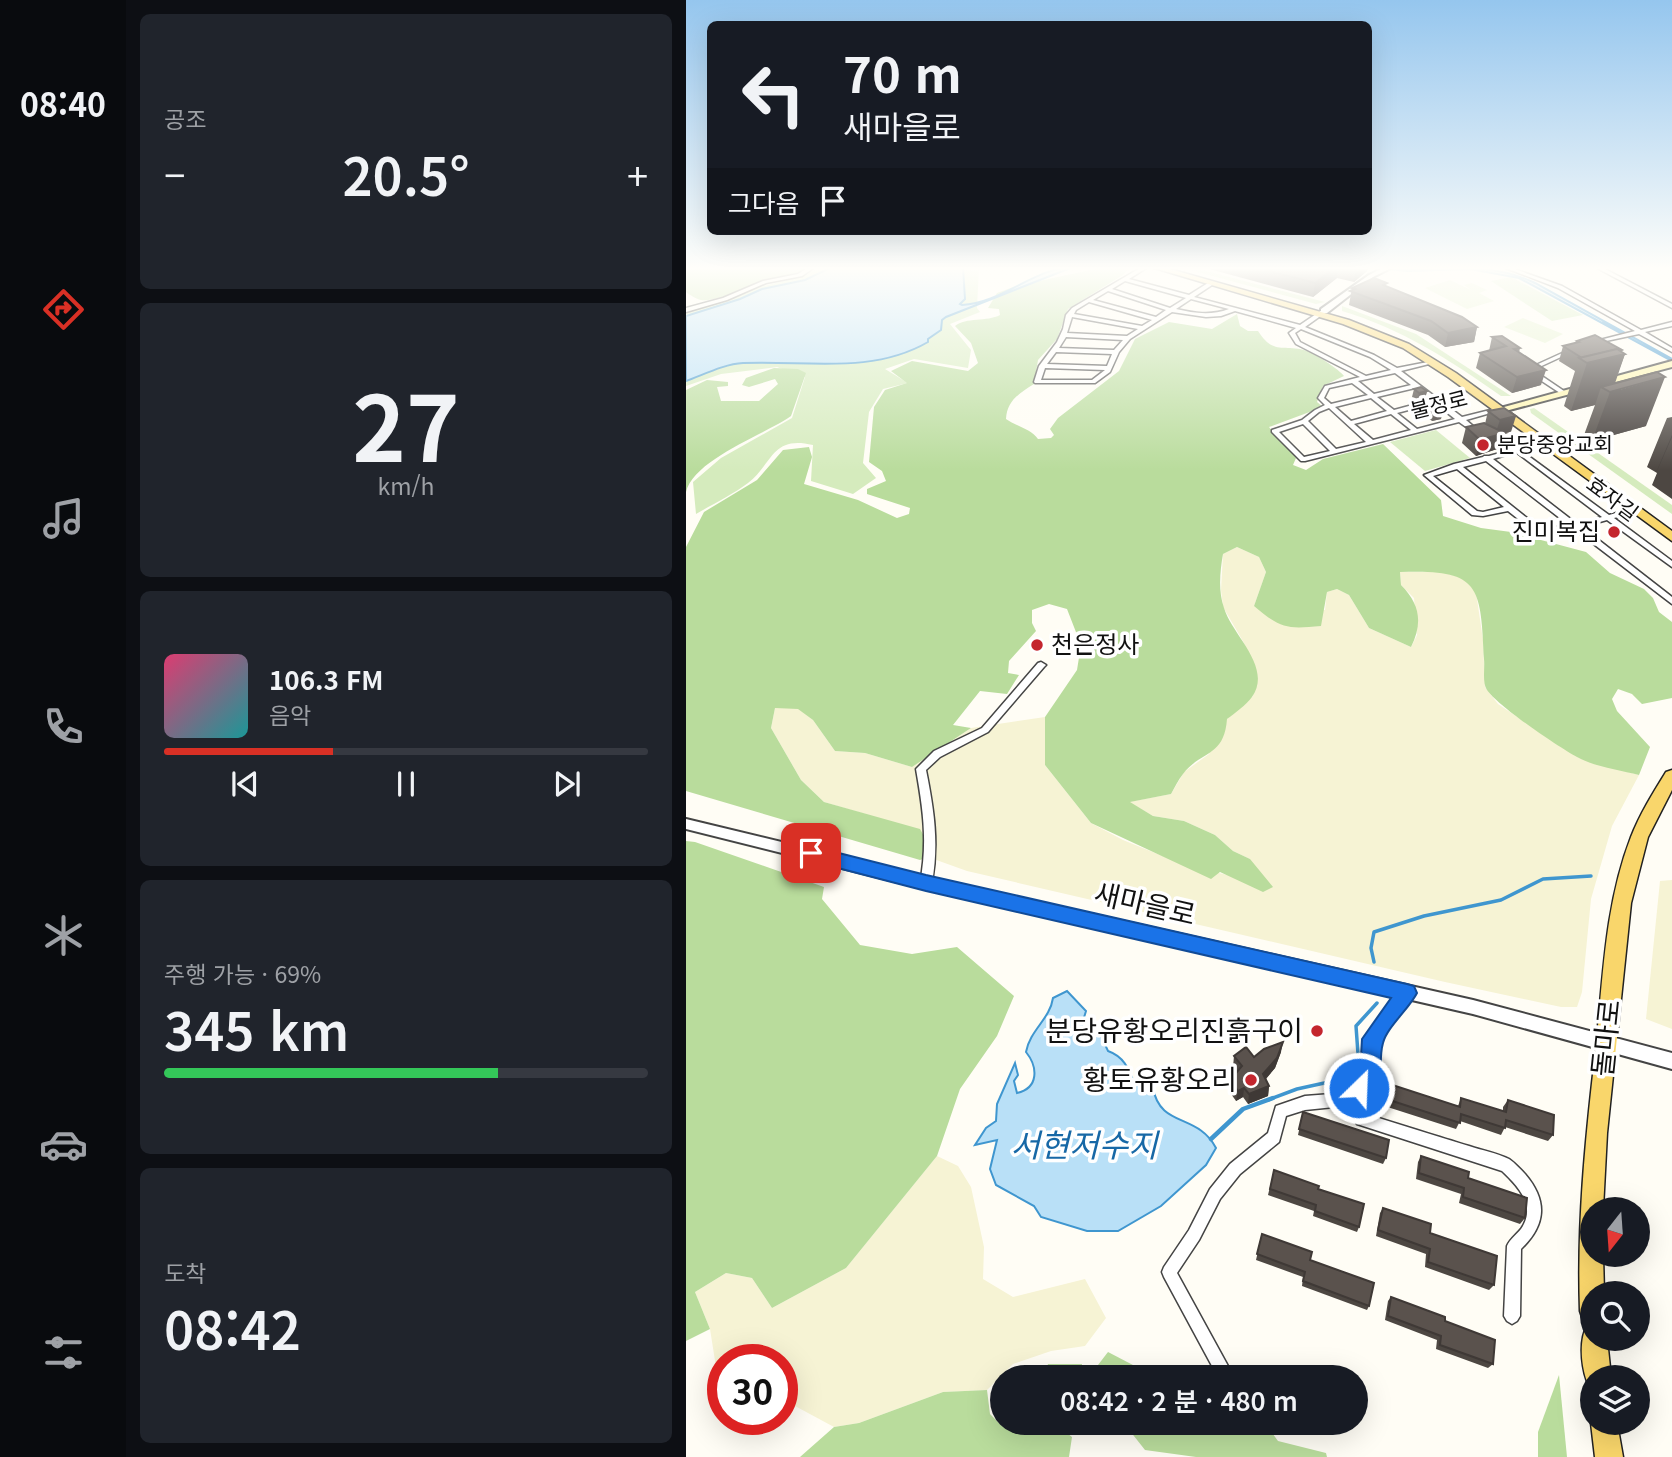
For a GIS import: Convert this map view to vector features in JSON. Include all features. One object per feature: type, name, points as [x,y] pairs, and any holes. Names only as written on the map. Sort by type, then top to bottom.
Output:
[{"type":"main road","points":[[1380,335],[1431,362],[1503,409],[1672,537]]},
{"type":"main road","points":[[1384,335],[1407,343],[1672,527]]},
{"type":"main road","name":"불정로","points":[[1503,409],[1669,365]]},
{"type":"main road","name":"돌마로","points":[[1590,1281],[1595,1146],[1615,952],[1626,880],[1635,846],[1649,813],[1672,776]]},
{"type":"main road","points":[[1606,1435],[1609,1457]]},
{"type":"street","points":[[1128,338],[1064,335],[1042,366],[1037,382],[1088,384],[1111,368],[1116,352],[1132,335]]},
{"type":"street","points":[[1293,335],[1298,343],[1367,378]]},
{"type":"street","name":"효자길","points":[[1320,335],[1397,371],[1478,433],[1517,450],[1672,565]]},
{"type":"street","points":[[1562,393],[1528,370],[1570,351],[1627,335]]},
{"type":"street","points":[[1644,335],[1672,350]]},
{"type":"street","points":[[1330,357],[1350,347]]},
{"type":"street","points":[[1054,350],[1116,352]]},
{"type":"street","points":[[1371,442],[1321,398],[1327,387],[1431,362]]},
{"type":"street","points":[[1042,366],[1111,368]]},
{"type":"street","points":[[1354,381],[1416,431]]},
{"type":"street","points":[[1335,452],[1304,421],[1317,411],[1329,407],[1415,386]]},
{"type":"street","points":[[1349,423],[1436,401]]},
{"type":"street","name":"불정로","points":[[1304,421],[1274,431],[1303,460],[1503,409]]},
{"type":"street","points":[[1510,508],[1483,514],[1475,513],[1428,475],[1517,450]]},
{"type":"street","points":[[1486,457],[1671,600]]},
{"type":"street","points":[[1457,466],[1530,524],[1563,530],[1634,510]]},
{"type":"street","points":[[926,883],[933,853],[931,821],[921,769],[937,754],[985,730],[1041,665]]},
{"type":"street","name":"새마을로","points":[[686,824],[926,883],[1407,993],[1607,1042],[1672,1061]]},
{"type":"street","points":[[1219,1365],[1169,1272],[1194,1235],[1215,1194],[1235,1169],[1274,1137],[1281,1111],[1305,1103],[1347,1099],[1371,1078],[1372,1039],[1407,993]]},
{"type":"street","points":[[1347,1099],[1362,1119],[1506,1165],[1522,1179],[1532,1193],[1536,1214],[1526,1236],[1514,1246],[1512,1316]]},
{"type":"shaded area","points":[[1237,547],[1259,557],[1266,572],[1254,606],[1325,610],[1327,592],[1337,589],[1349,595],[1369,628],[1411,647],[1417,635],[1414,598],[1401,585],[1400,572],[1442,572],[1466,579],[1476,592],[1483,640],[1485,687],[1498,704],[1579,758],[1639,775],[1612,826],[1591,899],[1582,992],[1577,1007],[1561,1007],[1445,982],[967,871],[928,857],[865,814],[824,802],[801,780],[771,728],[775,708],[798,708],[813,720],[835,751],[865,753],[912,767],[971,728],[1045,717],[1045,765],[1091,823],[1123,840],[1185,865],[1232,876],[1250,859],[1233,851],[1215,835],[1184,821],[1153,816],[1129,802],[1171,794],[1184,772],[1209,754],[1227,719],[1253,696],[1244,643],[1223,607],[1221,590],[1223,554]]},
{"type":"shaded area","points":[[1672,880],[1672,1029],[1646,1019],[1660,881]]},
{"type":"shaded area","points":[[937,1156],[958,1166],[971,1187],[984,1247],[983,1279],[1013,1297],[1085,1279],[1106,1318],[1085,1346],[1051,1351],[1012,1365],[990,1365],[990,1387],[987,1390],[943,1392],[859,1423],[834,1427],[798,1408],[798,1344],[712,1344],[710,1329],[695,1292],[726,1273],[752,1278],[772,1308],[846,1268]]},
{"type":"green space","points":[[686,335],[959,335],[971,350],[968,368],[914,359],[885,369],[908,383],[883,389],[869,412],[863,463],[876,478],[853,494],[811,481],[813,445],[789,444],[774,453],[748,483],[696,514],[693,482],[721,458],[792,418],[805,377],[777,367],[721,374],[686,386]]},
{"type":"green space","points":[[963,335],[1058,335],[1038,360],[1034,384],[1019,394],[1007,412],[1006,419],[1038,439],[1051,438],[1054,435],[1050,429],[1058,418],[1119,371],[1135,339],[1143,335],[1261,335],[1274,346],[1299,349],[1315,355],[1344,376],[1323,386],[1317,402],[1323,407],[1269,427],[1296,458],[1293,465],[1306,470],[1323,459],[1383,444],[1441,500],[1443,516],[1481,528],[1511,532],[1586,552],[1610,573],[1644,589],[1653,598],[1659,612],[1672,622],[1672,698],[1642,704],[1632,694],[1618,689],[1612,699],[1617,711],[1650,747],[1639,775],[1600,766],[1577,757],[1529,726],[1493,697],[1485,683],[1483,634],[1477,598],[1471,586],[1461,578],[1426,572],[1400,572],[1401,585],[1412,599],[1418,614],[1417,630],[1411,647],[1369,628],[1349,595],[1337,589],[1327,592],[1321,626],[1292,627],[1271,619],[1254,606],[1266,572],[1259,557],[1237,547],[1223,554],[1221,595],[1228,618],[1254,663],[1258,674],[1257,686],[1250,700],[1227,719],[1225,732],[1217,747],[1190,766],[1171,794],[1130,802],[1153,816],[1184,821],[1215,835],[1233,851],[1250,859],[1273,887],[1263,892],[1220,872],[1211,879],[1091,823],[1045,765],[1045,717],[1077,670],[1081,645],[1067,609],[1049,604],[1032,610],[1032,623],[1036,631],[1009,661],[1008,673],[1019,675],[1007,694],[980,691],[953,725],[971,728],[912,767],[865,753],[835,751],[813,720],[798,709],[775,708],[771,728],[801,780],[824,802],[920,829],[929,845],[928,857],[920,860],[686,791],[686,547],[704,512],[757,480],[783,450],[809,447],[812,457],[804,484],[858,500],[897,518],[909,514],[910,508],[867,494],[867,489],[886,481],[882,471],[869,462],[874,407],[885,390],[907,383],[891,371],[912,361],[968,371],[978,363],[971,343]]},
{"type":"green space","points":[[1403,335],[1418,335],[1511,396],[1501,396]]},
{"type":"green space","points":[[1524,335],[1561,335],[1545,343]]},
{"type":"green space","points":[[774,368],[798,369],[806,373],[791,416],[716,458],[692,480],[686,492],[686,390],[707,380],[728,382],[728,386],[717,387],[721,401],[759,401],[778,384],[775,379],[749,387],[742,385],[746,378]]},
{"type":"green space","points":[[1534,408],[1672,505],[1672,514],[1531,413],[1530,409]]},
{"type":"green space","points":[[1436,430],[1470,458],[1425,471],[1390,442]]},
{"type":"green space","points":[[686,841],[824,887],[822,899],[860,945],[912,954],[957,947],[1014,996],[997,1036],[960,1089],[937,1156],[846,1268],[772,1308],[752,1278],[726,1273],[695,1292],[710,1329],[686,1341]]},
{"type":"green space","points":[[1108,1352],[1133,1365],[1098,1365]]},
{"type":"green space","points":[[1048,1364],[1082,1364],[1082,1365]]},
{"type":"green space","points":[[1559,1375],[1567,1457],[1538,1457],[1538,1432]]},
{"type":"green space","points":[[987,1390],[990,1435],[1069,1435],[1072,1437],[1069,1457],[800,1457],[834,1427],[859,1423],[943,1392]]},
{"type":"green space","points":[[1133,1435],[1274,1435],[1278,1441],[1326,1453],[1327,1457],[1196,1457],[1145,1450]]},
{"type":"water","points":[[686,335],[934,335],[928,342],[884,359],[838,364],[743,363],[686,381]]},
{"type":"water","points":[[1624,335],[1629,335],[1672,361]]},
{"type":"water","name":"서현저수지","points":[[1067,991],[1086,1011],[1082,1024],[1101,1036],[1108,1051],[1122,1060],[1135,1085],[1153,1088],[1163,1109],[1200,1129],[1216,1148],[1206,1165],[1161,1206],[1118,1231],[1087,1231],[1041,1217],[1034,1206],[996,1185],[990,1169],[997,1140],[975,1145],[986,1128],[996,1121],[997,1104],[1015,1063],[1018,1075],[1014,1081],[1017,1093],[1033,1082],[1033,1064],[1026,1052],[1028,1044],[1048,1012],[1053,998]]},
{"type":"building","points":[[1595,335],[1622,350],[1582,358],[1563,346],[1579,342],[1577,341]]},
{"type":"building","points":[[1502,336],[1520,348],[1514,349],[1546,370],[1517,377],[1480,353],[1506,346],[1492,337]]},
{"type":"building","points":[[1617,349],[1625,354],[1587,363],[1579,358]]},
{"type":"building","points":[[1657,372],[1665,377],[1610,392],[1601,387]]},
{"type":"building","points":[[1421,387],[1427,391],[1419,393],[1414,389]]},
{"type":"building","points":[[1435,405],[1443,411],[1434,414],[1426,407]]},
{"type":"building","points":[[1504,408],[1516,416],[1500,420],[1488,411]]},
{"type":"building","points":[[1484,423],[1505,433],[1480,440],[1466,427]]},
{"type":"building","name":"황토유황오리","points":[[1283,1042],[1277,1058],[1263,1074],[1269,1086],[1249,1094],[1244,1088],[1238,1091],[1230,1080],[1242,1066],[1234,1056],[1246,1047],[1254,1057],[1264,1049]]},
{"type":"building","points":[[1380,1081],[1460,1107],[1461,1098],[1506,1112],[1508,1100],[1554,1115],[1553,1135],[1506,1120],[1505,1128],[1461,1114],[1460,1123],[1377,1096]]},
{"type":"building","points":[[1303,1112],[1389,1140],[1386,1158],[1299,1129]]},
{"type":"building","points":[[1421,1156],[1469,1172],[1468,1178],[1527,1198],[1525,1218],[1463,1197],[1464,1188],[1419,1173]]},
{"type":"building","points":[[1274,1170],[1319,1186],[1318,1189],[1364,1204],[1359,1227],[1315,1211],[1316,1205],[1270,1189]]},
{"type":"building","points":[[1383,1208],[1431,1224],[1430,1233],[1497,1256],[1494,1285],[1428,1262],[1430,1249],[1378,1230]]},
{"type":"building","points":[[1262,1234],[1312,1252],[1310,1260],[1374,1283],[1369,1306],[1303,1281],[1305,1272],[1257,1254]]},
{"type":"building","points":[[1391,1297],[1445,1317],[1445,1321],[1495,1340],[1493,1364],[1440,1345],[1441,1336],[1388,1316]]},
{"type":"waterway","points":[[1374,962],[1371,948],[1374,932],[1424,916],[1501,900],[1543,879],[1591,876]]},
{"type":"waterway","points":[[1268,1100],[1297,1089],[1347,1078],[1358,1054],[1356,1026],[1377,1003]]},
{"type":"waterway","points":[[1211,1139],[1243,1109],[1273,1098]]},
{"type":"place","name":"분당중앙교회","points":[[1483,445]]},
{"type":"place","name":"진미복집","points":[[1614,532]]},
{"type":"place","name":"천은정사","points":[[1037,645]]},
{"type":"place","name":"분당유황오리진흙구이","points":[[1317,1031]]},
{"type":"place","name":"황토유황오리","points":[[1251,1080]]},
{"type":"route","points":[[811,853],[926,883],[1407,993],[1372,1039],[1371,1078],[1359,1088]]}]
